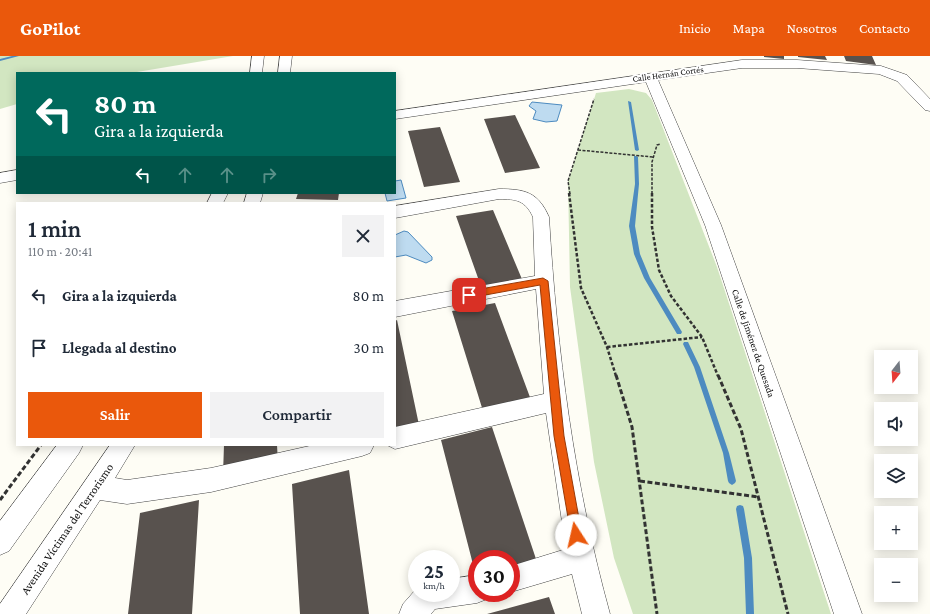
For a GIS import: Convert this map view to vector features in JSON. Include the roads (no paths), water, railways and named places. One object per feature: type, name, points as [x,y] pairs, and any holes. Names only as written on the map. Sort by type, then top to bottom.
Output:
[{"type":"street","points":[[256,72],[258,56]]},
{"type":"street","points":[[284,72],[286,56]]},
{"type":"street","name":"Calle Hernán Cortés","points":[[396,116],[742,64],[797,64],[881,70],[902,78],[930,107]]},
{"type":"street","name":"Calle de Jiménez de Quesada","points":[[650,77],[713,225],[848,614]]},
{"type":"street","points":[[0,178],[16,175]]},
{"type":"street","points":[[396,212],[499,194],[518,194],[528,199],[536,206],[541,217],[543,281],[559,436],[582,558],[596,614]]},
{"type":"street","points":[[396,309],[543,281]]},
{"type":"street","points":[[396,438],[555,401]]},
{"type":"street","points":[[0,542],[70,446]]},
{"type":"street","name":"Avenida Víctimas del Terrorismo","points":[[10,614],[122,446]]},
{"type":"street","points":[[95,486],[127,492],[211,480],[358,446]]},
{"type":"street","points":[[520,576],[582,558]]},
{"type":"street","points":[[413,614],[423,602]]},
{"type":"water","points":[[532,102],[562,105],[557,121],[546,122],[533,119],[536,111],[529,106]]},
{"type":"water","points":[[401,180],[406,198],[387,201],[385,194],[396,194],[396,181]]},
{"type":"water","points":[[404,231],[408,232],[432,257],[432,260],[426,263],[406,255],[396,257],[396,235]]},
{"type":"waterway","points":[[0,60],[17,56]]},
{"type":"waterway","points":[[629,102],[637,150]]},
{"type":"waterway","points":[[636,157],[637,184],[632,226],[637,254],[647,278],[679,332]]},
{"type":"waterway","points":[[686,344],[697,367],[726,453],[732,481]]},
{"type":"waterway","points":[[740,509],[748,558],[750,614]]}]
